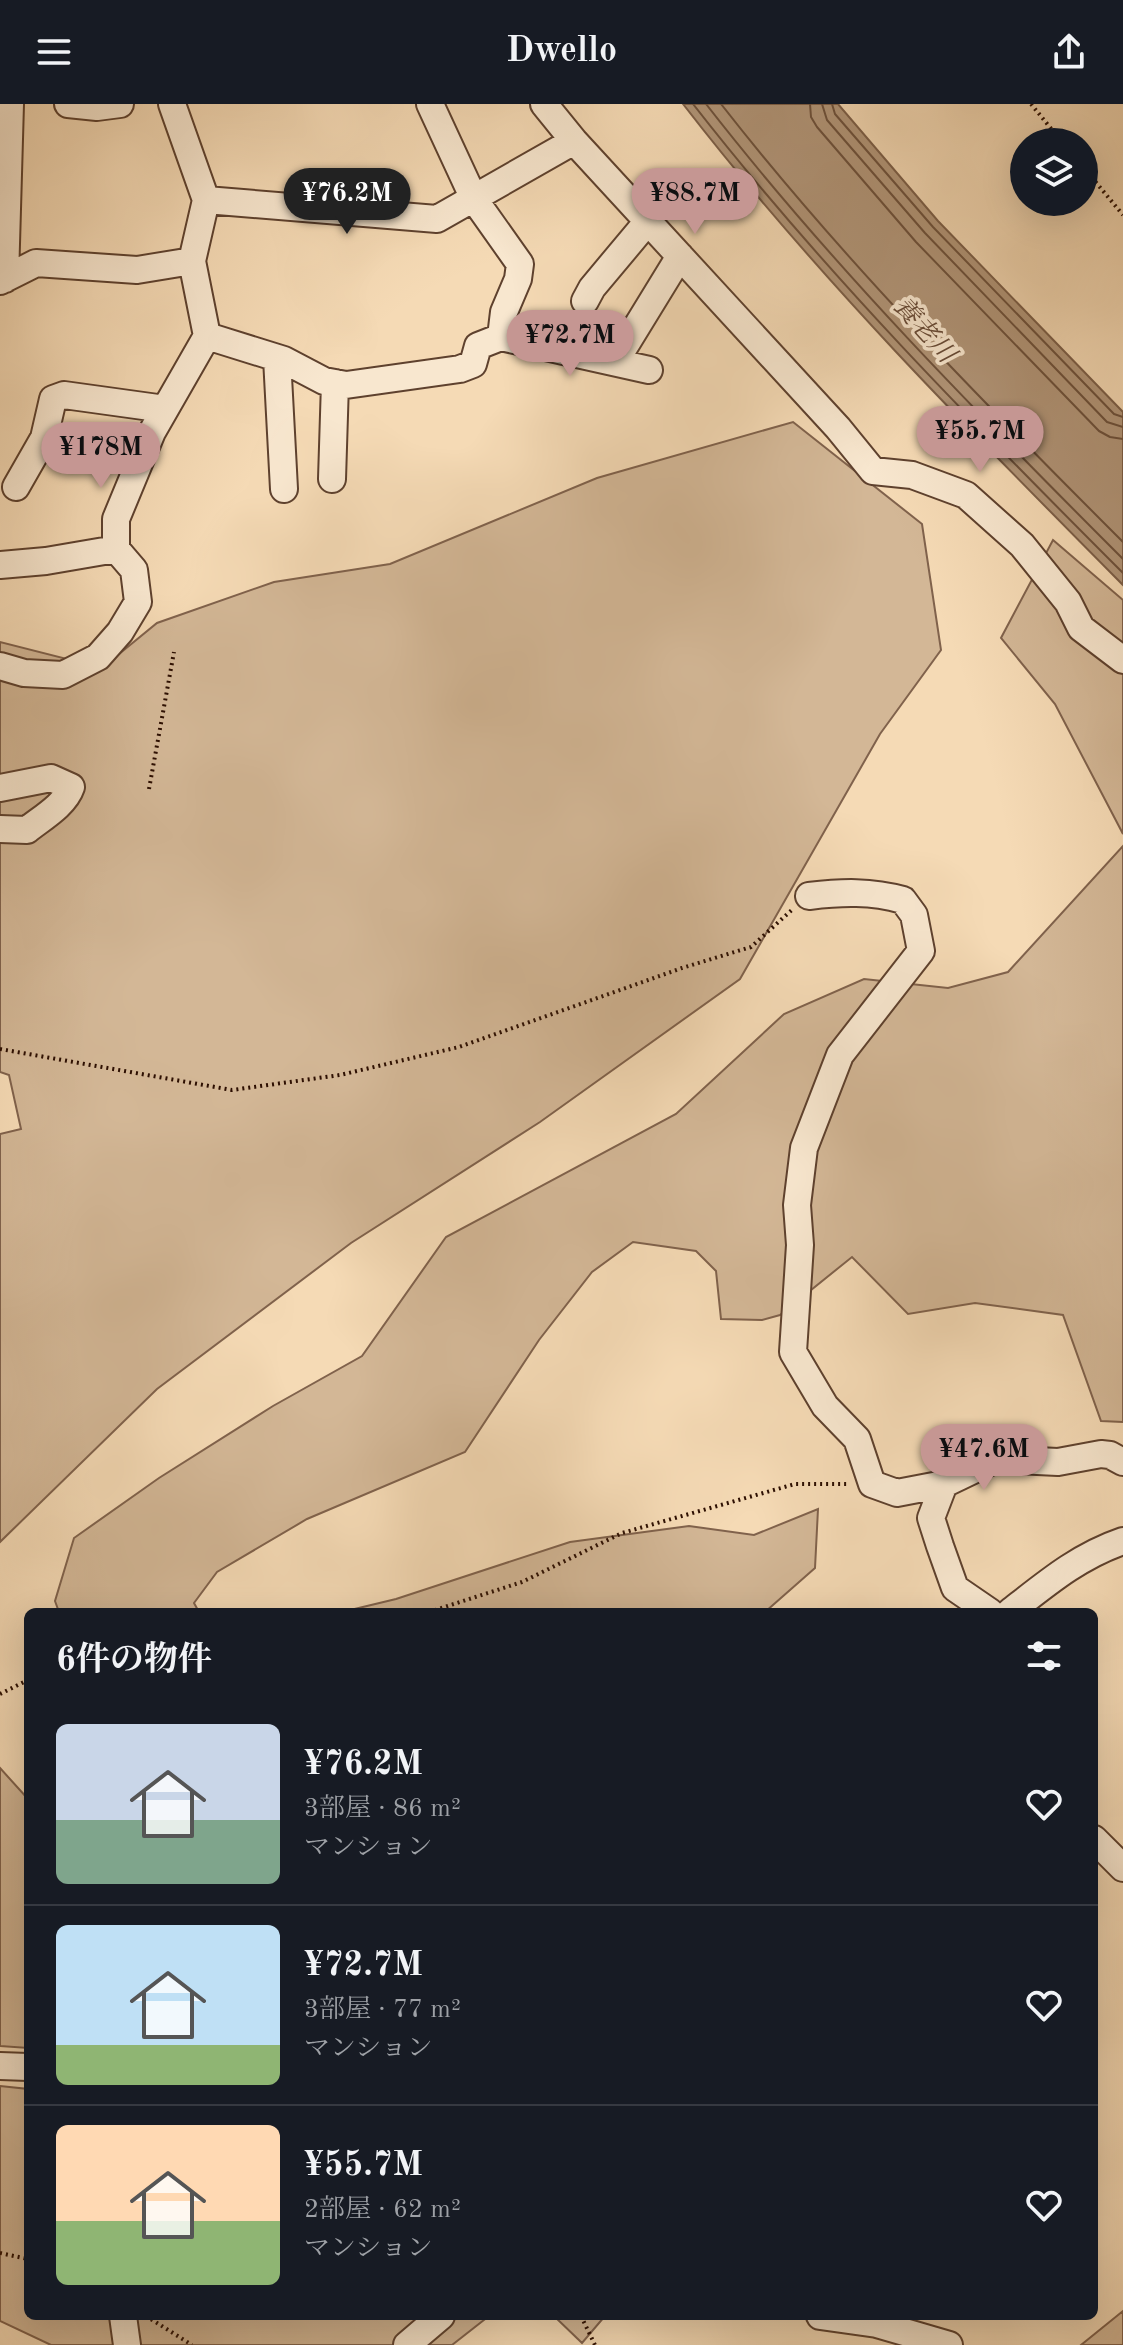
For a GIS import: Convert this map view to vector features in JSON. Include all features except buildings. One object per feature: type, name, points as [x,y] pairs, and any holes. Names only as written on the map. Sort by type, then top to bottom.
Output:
[{"type":"street","points":[[10,104],[3,280],[36,263],[137,270],[192,261]]},
{"type":"street","points":[[68,104],[97,107],[120,104]]},
{"type":"street","points":[[0,666],[24,673],[63,675],[98,657],[120,632],[138,602],[134,570],[116,549],[116,519],[152,432],[207,336],[192,261],[206,200],[172,104]]},
{"type":"street","points":[[430,104],[474,199],[520,264],[518,279],[504,312],[501,337]]},
{"type":"street","points":[[544,104],[574,141],[838,428],[873,471],[912,475],[966,495],[1022,545],[1068,602],[1081,628],[1123,660]]},
{"type":"street","points":[[206,200],[437,219],[574,141]]},
{"type":"street","points":[[585,301],[592,288],[648,221]]},
{"type":"street","points":[[615,362],[680,256]]},
{"type":"street","points":[[207,336],[277,358],[324,381],[346,385],[460,369],[473,364],[478,346],[501,337],[649,370]]},
{"type":"street","points":[[277,358],[284,489]]},
{"type":"street","points":[[332,479],[335,383]]},
{"type":"street","points":[[16,487],[44,438],[53,399],[64,395],[165,409]]},
{"type":"street","points":[[0,565],[116,549]]},
{"type":"street","points":[[0,788],[51,778],[71,787],[51,812],[27,830],[0,829]]},
{"type":"street","points":[[809,896],[846,892],[879,893],[903,900],[914,915],[921,951],[840,1055],[804,1148],[797,1205],[800,1245],[793,1352],[825,1406],[857,1439],[872,1484],[897,1493],[944,1484],[996,1459],[1058,1462],[1101,1454],[1123,1462]]},
{"type":"street","points":[[944,1484],[931,1518],[940,1546],[955,1588],[984,1608]]},
{"type":"street","points":[[1015,1608],[1070,1565],[1097,1550],[1123,1541]]},
{"type":"street","points":[[1098,1843],[1123,1868]]},
{"type":"street","points":[[0,2066],[24,2067]]},
{"type":"street","points":[[124,2320],[127,2345]]},
{"type":"street","points":[[407,2345],[436,2320]]},
{"type":"street","points":[[848,2320],[877,2324],[949,2345]]},
{"type":"path","points":[[1031,104],[1051,128]]},
{"type":"path","points":[[1098,185],[1123,215]]},
{"type":"path","points":[[149,789],[174,652]]},
{"type":"path","points":[[0,1049],[232,1090],[340,1075],[459,1047],[682,968],[751,947],[809,896]]},
{"type":"path","points":[[441,1608],[522,1582],[622,1533],[795,1484],[872,1484]]},
{"type":"path","points":[[0,1694],[24,1682]]},
{"type":"path","points":[[0,2253],[24,2258]]},
{"type":"path","points":[[152,2320],[192,2345]]},
{"type":"path","points":[[583,2320],[595,2345]]},
{"type":"shaded area","points":[[793,422],[922,524],[941,650],[880,734],[740,979],[540,1122],[351,1243],[157,1389],[0,1542],[0,1134],[21,1129],[9,1075],[0,1072],[0,642],[102,668],[157,623],[274,582],[390,564],[597,478]]},
{"type":"shaded area","points":[[1053,540],[1123,600],[1123,834],[1055,704],[1001,638]]},
{"type":"shaded area","points":[[1123,846],[1123,1422],[1101,1421],[1063,1315],[975,1303],[908,1314],[852,1257],[780,1315],[762,1320],[721,1319],[716,1271],[696,1251],[633,1242],[592,1272],[539,1340],[465,1452],[307,1519],[217,1572],[194,1603],[197,1608],[58,1608],[55,1601],[74,1538],[159,1478],[273,1406],[362,1356],[446,1237],[676,1114],[784,1014],[864,979],[948,988],[1008,972]]},
{"type":"shaded area","points":[[818,1509],[815,1568],[770,1608],[359,1608],[396,1599],[570,1542],[689,1526],[754,1535]]},
{"type":"shaded area","points":[[0,1768],[24,1795],[24,2048],[0,2046]]},
{"type":"shaded area","points":[[0,2086],[24,2089],[24,2320],[484,2320],[452,2345],[51,2345],[0,2321]]},
{"type":"shaded area","points":[[1123,2311],[1123,2345],[1081,2345]]},
{"type":"shaded area","points":[[558,2320],[602,2320],[582,2343]]},
{"type":"water","name":"養老川","points":[[683,104],[838,104],[938,221],[1123,412],[1123,585],[840,291]]}]
